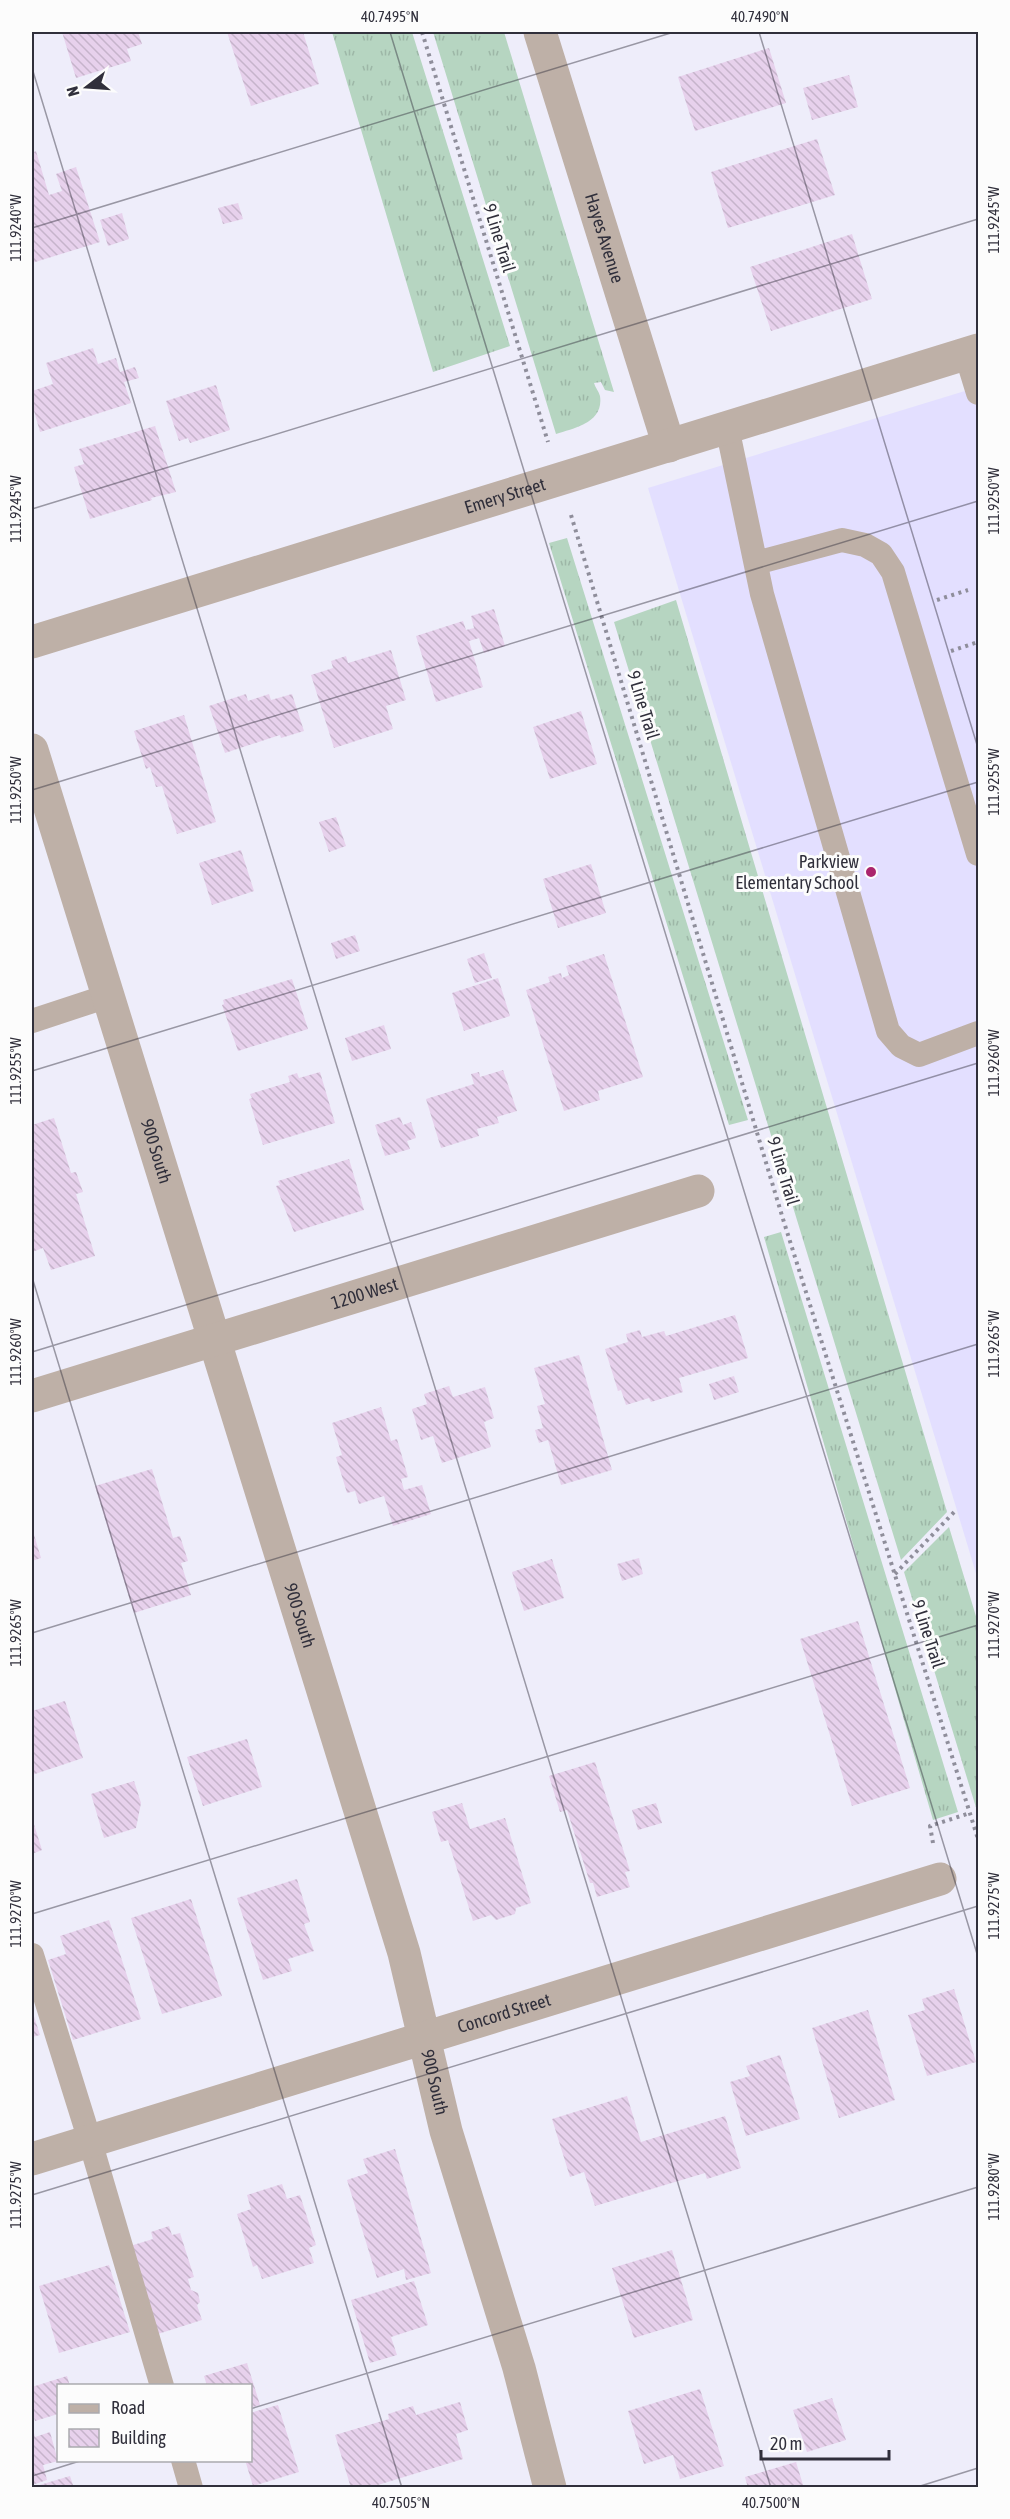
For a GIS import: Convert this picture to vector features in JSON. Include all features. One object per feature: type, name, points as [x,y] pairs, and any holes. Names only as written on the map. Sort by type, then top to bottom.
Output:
[{"type":"street","name":"Hayes Avenue","points":[[540,32],[669,446]]},
{"type":"street","name":"Emery Street","points":[[32,642],[972,352]]},
{"type":"street","name":"900 South","points":[[32,750],[404,1953],[446,2131],[519,2368],[550,2487]]},
{"type":"street","name":"1200 West","points":[[32,1396],[698,1191]]},
{"type":"street","name":"Concord Street","points":[[32,2159],[940,1879]]},
{"type":"lane","points":[[972,352],[978,393]]},
{"type":"lane","points":[[727,428],[762,594],[888,1031],[901,1046],[919,1055],[978,1033]]},
{"type":"lane","points":[[756,563],[842,540],[865,545],[881,554],[893,572],[978,854]]},
{"type":"lane","points":[[32,1021],[108,996]]},
{"type":"lane","points":[[32,1955],[162,2384]]},
{"type":"lane","points":[[184,2462],[191,2487]]},
{"type":"path","name":"9 Line Trail","points":[[422,32],[549,445]]},
{"type":"path","name":"9 Line Trail","points":[[569,508],[783,1219],[978,1839]]},
{"type":"path","points":[[895,1574],[957,1509]]},
{"type":"path","points":[[930,1826],[970,1813]]},
{"type":"shaded area","name":"Parkview Elementary School","points":[[978,387],[978,1580],[648,488]]},
{"type":"green space","points":[[332,32],[412,32],[510,346],[433,372]]},
{"type":"green space","points":[[433,32],[504,32],[614,392],[605,390],[601,382],[594,383],[600,396],[600,405],[593,418],[586,423],[556,434]]},
{"type":"green space","points":[[567,538],[748,1120],[729,1125],[549,543]]},
{"type":"green space","points":[[676,600],[947,1512],[901,1560],[614,622]]},
{"type":"green space","points":[[781,1232],[958,1812],[933,1820],[764,1237]]},
{"type":"green space","points":[[949,1527],[978,1623],[978,1814],[904,1572]]},
{"type":"building","points":[[62,32],[138,32],[142,44],[127,49],[131,61],[76,78]]},
{"type":"building","points":[[227,32],[303,32],[319,84],[251,106]]},
{"type":"building","points":[[769,48],[786,103],[695,131],[678,77]]},
{"type":"building","points":[[849,75],[858,107],[812,120],[803,88]]},
{"type":"building","points":[[817,139],[835,195],[728,228],[711,172]]},
{"type":"building","points":[[36,151],[49,195],[62,191],[56,174],[76,167],[100,242],[32,263],[32,153]]},
{"type":"building","points":[[238,203],[243,219],[223,224],[218,208]]},
{"type":"building","points":[[122,213],[129,239],[108,246],[100,220]]},
{"type":"building","points":[[852,234],[872,299],[771,331],[750,267]]},
{"type":"building","points":[[93,348],[98,364],[116,358],[120,372],[135,367],[139,378],[124,382],[131,403],[40,432],[32,404],[32,391],[53,384],[46,363]]},
{"type":"building","points":[[216,385],[230,430],[190,443],[188,438],[179,441],[166,401]]},
{"type":"building","points":[[155,426],[176,492],[90,519],[74,467],[84,464],[79,449]]},
{"type":"building","points":[[494,609],[505,646],[484,653],[479,638],[469,641],[483,687],[436,702],[416,636],[463,621],[466,630],[474,628],[471,616]]},
{"type":"building","points":[[391,650],[406,700],[386,706],[393,729],[334,748],[311,675],[333,668],[331,661],[346,656],[348,663]]},
{"type":"building","points":[[246,694],[248,701],[269,694],[271,700],[292,694],[304,731],[281,738],[280,735],[225,753],[209,706]]},
{"type":"building","points":[[581,711],[597,764],[550,779],[533,727]]},
{"type":"building","points":[[184,715],[216,822],[177,834],[162,786],[156,787],[150,767],[146,769],[134,731]]},
{"type":"building","points":[[336,817],[346,846],[329,852],[319,822]]},
{"type":"building","points":[[241,850],[254,891],[212,905],[199,863]]},
{"type":"building","points":[[591,864],[606,913],[558,928],[543,879]]},
{"type":"building","points":[[355,935],[360,951],[336,959],[331,943]]},
{"type":"building","points":[[484,953],[492,978],[475,983],[467,959]]},
{"type":"building","points":[[604,954],[643,1077],[598,1091],[600,1100],[564,1111],[526,990],[550,982],[548,977],[561,973],[562,978],[569,975],[566,966]]},
{"type":"building","points":[[498,978],[510,1016],[464,1031],[452,993]]},
{"type":"building","points":[[292,979],[308,1029],[238,1051],[222,1005],[223,1000]]},
{"type":"building","points":[[384,1025],[391,1049],[352,1061],[345,1038]]},
{"type":"building","points":[[503,1070],[517,1111],[497,1117],[499,1123],[477,1129],[479,1136],[441,1148],[426,1099],[474,1084],[471,1074],[479,1072],[480,1077]]},
{"type":"building","points":[[320,1072],[335,1123],[263,1145],[249,1099],[252,1098],[250,1094],[290,1082],[288,1076],[297,1073],[299,1078]]},
{"type":"building","points":[[400,1117],[403,1125],[411,1122],[416,1138],[407,1141],[410,1149],[385,1156],[375,1125]]},
{"type":"building","points":[[54,1118],[71,1173],[76,1172],[83,1192],[76,1194],[95,1256],[51,1270],[43,1248],[32,1252],[32,1125]]},
{"type":"building","points":[[349,1159],[364,1210],[294,1232],[276,1186],[280,1185],[278,1181]]},
{"type":"building","points":[[735,1315],[748,1358],[679,1378],[683,1392],[651,1402],[649,1398],[626,1405],[621,1390],[618,1391],[605,1349],[628,1342],[626,1334],[640,1330],[642,1337],[664,1331],[666,1336]]},
{"type":"building","points":[[579,1355],[612,1470],[561,1485],[548,1440],[539,1443],[535,1430],[543,1428],[537,1406],[545,1404],[534,1368]]},
{"type":"building","points":[[734,1376],[739,1392],[714,1400],[709,1384]]},
{"type":"building","points":[[449,1386],[453,1397],[485,1387],[494,1418],[484,1422],[491,1447],[442,1463],[433,1436],[421,1440],[412,1409],[427,1404],[424,1394]]},
{"type":"building","points":[[381,1407],[391,1441],[397,1439],[408,1477],[401,1479],[404,1490],[422,1485],[431,1514],[393,1526],[384,1496],[359,1504],[355,1491],[347,1493],[336,1457],[342,1455],[332,1423]]},
{"type":"building","points":[[152,1469],[173,1538],[180,1536],[188,1561],[181,1563],[191,1595],[134,1613],[95,1486]]},
{"type":"building","points":[[32,1528],[41,1558],[32,1561]]},
{"type":"building","points":[[639,1558],[643,1574],[622,1581],[617,1564]]},
{"type":"building","points":[[552,1559],[564,1598],[524,1611],[512,1572]]},
{"type":"building","points":[[858,1621],[910,1788],[852,1806],[800,1639]]},
{"type":"building","points":[[65,1701],[83,1758],[32,1775],[32,1711]]},
{"type":"building","points":[[247,1739],[262,1787],[203,1806],[187,1757]]},
{"type":"building","points":[[595,1762],[630,1871],[625,1872],[630,1887],[597,1897],[593,1883],[590,1883],[567,1810],[560,1812],[549,1776]]},
{"type":"building","points":[[134,1781],[141,1803],[136,1828],[104,1838],[91,1794]]},
{"type":"building","points":[[462,1803],[470,1829],[505,1818],[531,1903],[516,1908],[515,1914],[496,1920],[491,1915],[473,1921],[448,1840],[441,1842],[432,1812]]},
{"type":"building","points":[[656,1803],[662,1823],[638,1830],[632,1810]]},
{"type":"building","points":[[32,1818],[42,1850],[32,1854]]},
{"type":"building","points":[[297,1879],[310,1922],[304,1924],[314,1951],[288,1959],[292,1971],[263,1980],[237,1898]]},
{"type":"building","points":[[191,1899],[222,1996],[162,2014],[131,1918]]},
{"type":"building","points":[[109,1920],[141,2019],[73,2040],[48,1960],[66,1954],[60,1936]]},
{"type":"building","points":[[954,1989],[976,2062],[927,2076],[908,2015],[925,2010],[922,1999]]},
{"type":"building","points":[[32,2010],[40,2035],[32,2037]]},
{"type":"building","points":[[868,2010],[895,2100],[839,2118],[812,2028]]},
{"type":"building","points":[[780,2055],[800,2119],[746,2136],[730,2082],[750,2076],[746,2066]]},
{"type":"building","points":[[627,2096],[641,2142],[725,2116],[741,2168],[707,2179],[705,2173],[595,2206],[584,2172],[570,2177],[552,2119]]},
{"type":"building","points":[[395,2149],[431,2273],[406,2280],[404,2269],[377,2278],[347,2180],[368,2173],[363,2159]]},
{"type":"building","points":[[282,2184],[287,2199],[300,2195],[316,2245],[309,2248],[314,2263],[262,2279],[257,2265],[253,2267],[237,2214],[251,2209],[247,2195]]},
{"type":"building","points":[[169,2226],[172,2235],[180,2233],[194,2277],[188,2279],[191,2290],[198,2293],[200,2302],[197,2305],[202,2320],[158,2334],[130,2246],[153,2239],[151,2232]]},
{"type":"building","points":[[672,2250],[693,2320],[634,2338],[612,2268]]},
{"type":"building","points":[[109,2265],[130,2332],[59,2353],[39,2286]]},
{"type":"building","points":[[414,2281],[428,2325],[391,2337],[397,2355],[370,2363],[351,2300]]},
{"type":"building","points":[[247,2363],[260,2405],[252,2407],[252,2384],[206,2384],[204,2376]]},
{"type":"building","points":[[67,2376],[69,2384],[57,2384],[57,2414],[35,2421],[32,2409],[32,2387]]},
{"type":"building","points":[[700,2389],[724,2466],[680,2479],[673,2455],[644,2464],[628,2411]]},
{"type":"building","points":[[832,2398],[846,2440],[807,2452],[793,2410]]},
{"type":"building","points":[[460,2402],[468,2430],[456,2434],[463,2459],[368,2488],[351,2488],[335,2435],[389,2419],[388,2414],[413,2406],[416,2415]]},
{"type":"building","points":[[278,2405],[299,2472],[253,2486],[246,2462],[252,2462],[252,2412]]},
{"type":"building","points":[[50,2432],[57,2461],[43,2465],[47,2480],[32,2485],[32,2434],[34,2433],[35,2437]]},
{"type":"building","points":[[796,2462],[804,2488],[748,2488],[745,2477]]},
{"type":"building","points":[[70,2476],[74,2488],[33,2487]]},
{"type":"place","name":"Parkview Elementary School","points":[[871,872]]}]
